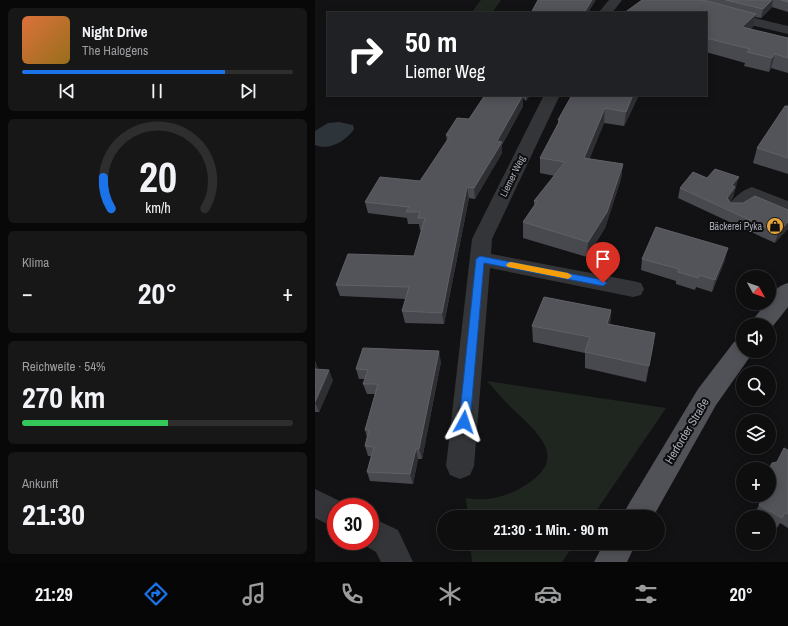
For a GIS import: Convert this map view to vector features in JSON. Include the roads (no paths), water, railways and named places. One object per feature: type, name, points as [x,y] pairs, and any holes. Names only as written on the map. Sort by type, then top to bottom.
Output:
[{"type":"main road","points":[[767,318],[788,291]]},
{"type":"main road","name":"Herforder Straße","points":[[641,510],[707,397],[736,358]]},
{"type":"main road","points":[[610,562],[617,550]]},
{"type":"street","points":[[606,12],[616,0]]},
{"type":"street","points":[[674,0],[691,6],[788,30]]},
{"type":"street","name":"Liemer Weg","points":[[460,466],[482,239],[552,96]]},
{"type":"street","points":[[736,208],[752,194],[788,208]]},
{"type":"street","points":[[480,259],[633,289]]},
{"type":"street","points":[[315,503],[327,509]]},
{"type":"street","points":[[379,537],[387,541],[397,562]]},
{"type":"place","name":"Bäckerei Pyka","points":[[775,226]]}]
